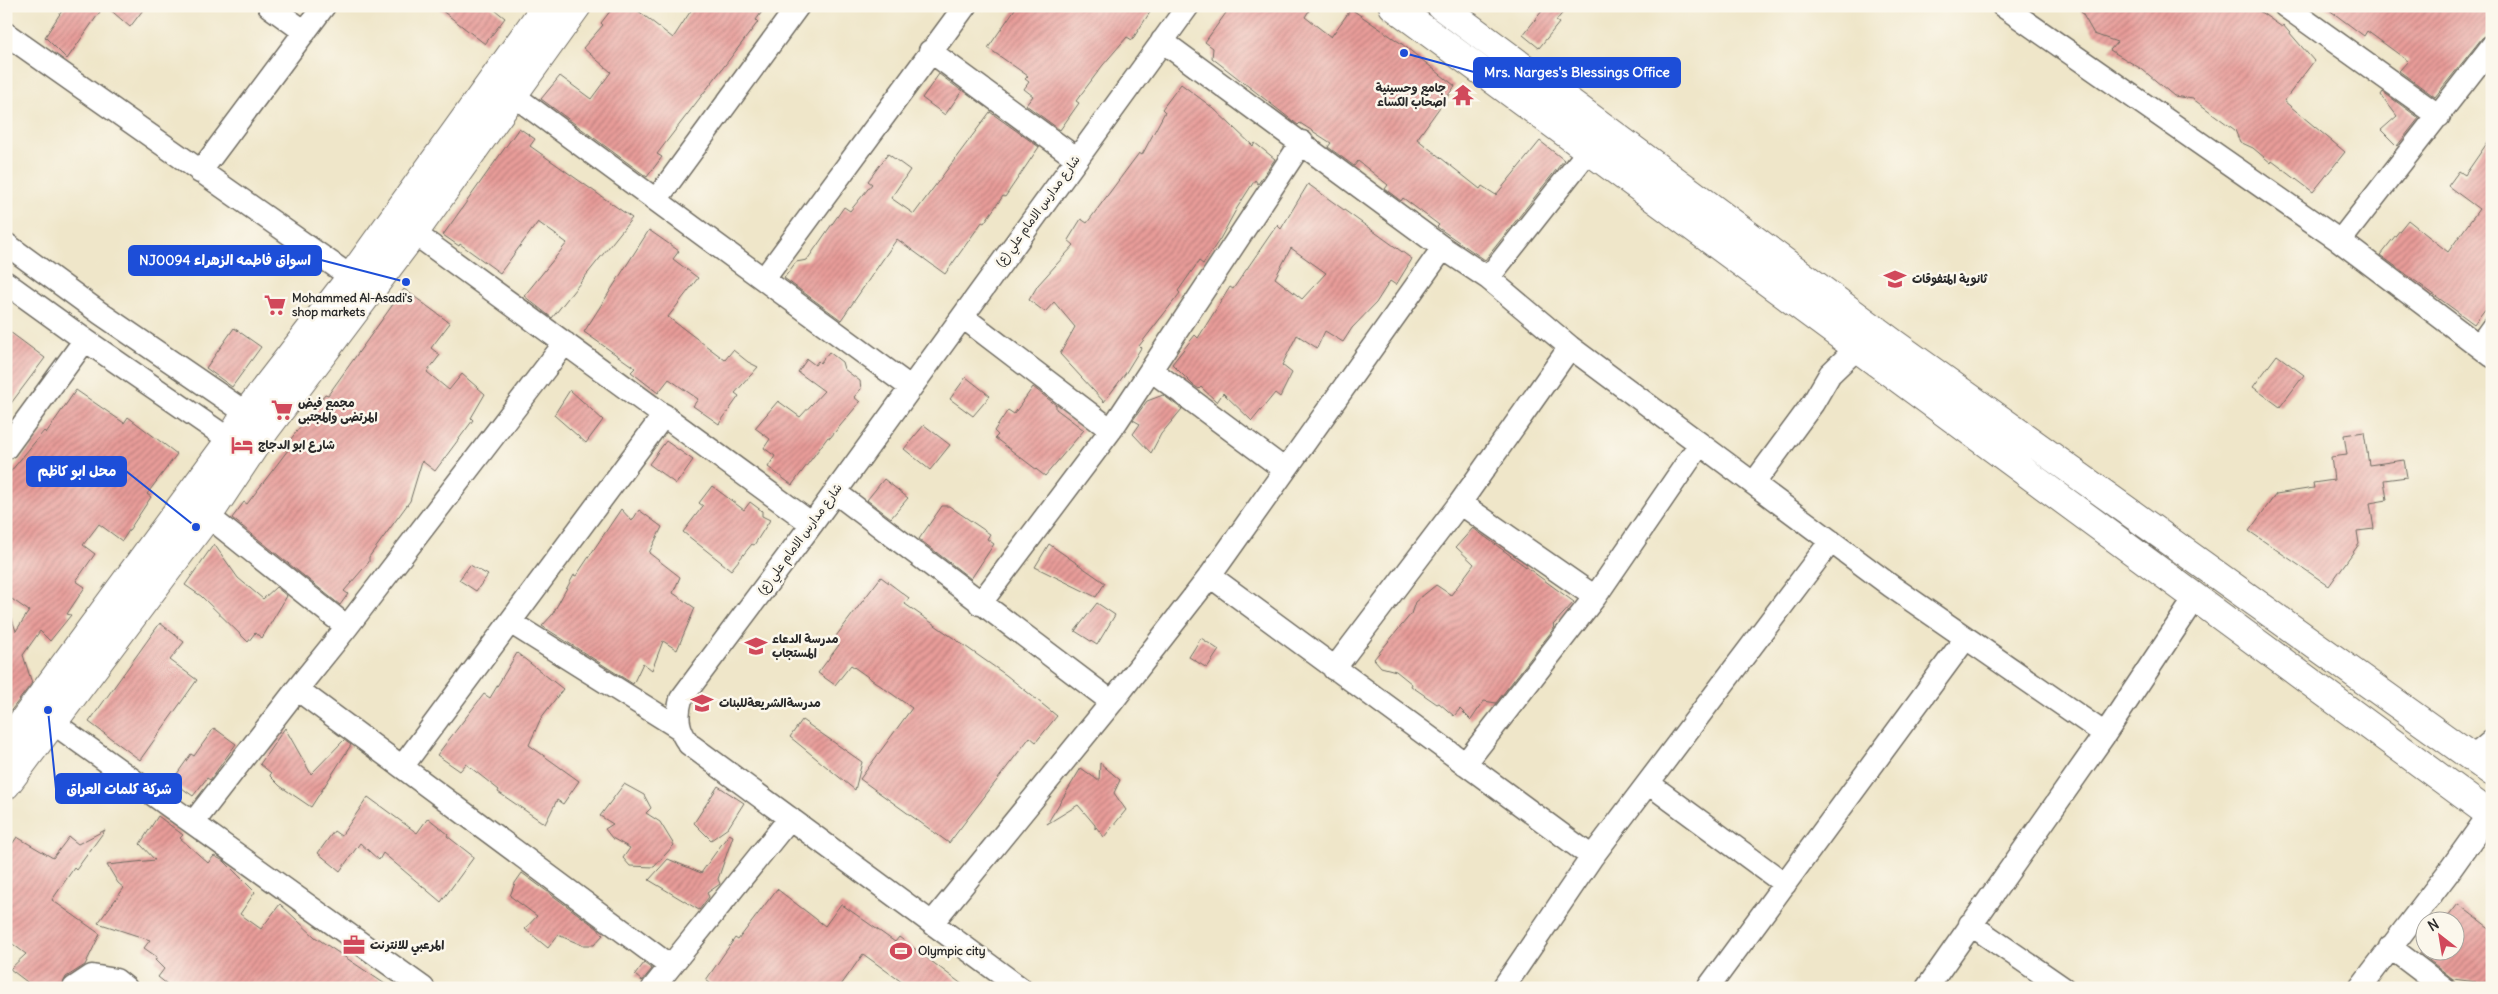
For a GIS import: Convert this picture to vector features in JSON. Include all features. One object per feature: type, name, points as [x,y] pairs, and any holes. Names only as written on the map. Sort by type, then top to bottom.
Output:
[{"type":"street","points":[[269,6],[305,32]]},
{"type":"street","points":[[200,172],[324,6]]},
{"type":"street","points":[[6,785],[208,516],[266,429],[414,233],[577,6]]},
{"type":"street","points":[[656,200],[798,6]]},
{"type":"street","points":[[764,279],[964,6]]},
{"type":"street","name":"شارع مدارس الامام علي (ع)","points":[[679,728],[678,718],[681,699],[812,524],[1188,6]]},
{"type":"street","points":[[1393,6],[1856,349],[2491,815],[2360,988]]},
{"type":"street","points":[[2003,6],[2487,344]]},
{"type":"street","points":[[2285,6],[2439,116]]},
{"type":"street","points":[[1444,7],[1944,380],[2486,757]]},
{"type":"street","points":[[6,744],[230,440],[246,413],[351,277],[541,8]]},
{"type":"street","points":[[6,34],[351,277]]},
{"type":"street","points":[[1162,41],[1302,142],[1443,248],[1488,278],[1570,347],[1831,542],[1965,639],[2105,734]]},
{"type":"street","points":[[2340,241],[2492,46]]},
{"type":"street","points":[[930,51],[1076,158]]},
{"type":"street","points":[[513,95],[910,387]]},
{"type":"street","points":[[980,604],[1111,430],[1302,142]]},
{"type":"street","points":[[1488,278],[1589,150]]},
{"type":"street","points":[[414,233],[812,524]]},
{"type":"street","points":[[6,244],[100,313],[246,413]]},
{"type":"street","points":[[932,922],[1112,702],[1210,576],[1443,248]]},
{"type":"street","points":[[6,283],[230,440]]},
{"type":"street","points":[[963,317],[1111,430]]},
{"type":"street","points":[[6,448],[85,340]]},
{"type":"street","points":[[193,823],[296,688],[347,627],[565,343]]},
{"type":"street","points":[[1334,669],[1460,504],[1570,347]]},
{"type":"street","points":[[1754,483],[1813,404],[1830,374],[1856,349]]},
{"type":"street","points":[[1151,370],[1285,470]]},
{"type":"street","points":[[402,767],[664,415]]},
{"type":"street","points":[[1465,764],[1595,597],[1700,444]]},
{"type":"street","points":[[835,492],[980,604],[1112,702]]},
{"type":"street","points":[[1460,504],[1595,597]]},
{"type":"street","points":[[208,516],[347,627]]},
{"type":"street","points":[[1503,988],[1592,857],[1831,542]]},
{"type":"street","points":[[1210,576],[1592,857]]},
{"type":"street","points":[[1927,988],[1970,924],[2105,734],[2196,597]]},
{"type":"street","points":[[510,622],[679,728],[689,744],[1020,988]]},
{"type":"street","points":[[1708,988],[1965,639]]},
{"type":"street","points":[[296,688],[670,966]]},
{"type":"street","points":[[52,722],[420,987]]},
{"type":"street","points":[[1648,783],[1785,884]]},
{"type":"street","points":[[653,988],[790,818]]},
{"type":"street","points":[[1970,924],[2063,988]]},
{"type":"street","points":[[2390,947],[2444,988]]},
{"type":"street","points":[[74,988],[92,976],[116,980],[126,988]]},
{"type":"building","points":[[65,6],[104,6],[67,59],[45,37]]},
{"type":"building","points":[[106,6],[146,6],[130,27]]},
{"type":"building","points":[[436,6],[490,6],[505,18],[485,44]]},
{"type":"building","points":[[614,6],[632,6],[673,38],[694,6],[766,6],[756,20],[758,22],[657,154],[662,157],[647,177],[541,99],[560,76],[591,99],[611,72],[583,48],[603,25],[601,23]]},
{"type":"building","points":[[1017,6],[1154,6],[1132,40],[1127,37],[1103,65],[1076,101],[1079,103],[1060,130],[1026,105],[1033,96],[1024,89],[1029,82],[1025,79],[1028,76],[988,48]]},
{"type":"building","points":[[1231,6],[1312,6],[1305,17],[1331,37],[1351,9],[1402,44],[1455,86],[1417,139],[1480,189],[1482,186],[1496,195],[1540,141],[1564,160],[1485,260],[1437,227],[1439,225],[1403,198],[1401,201],[1385,189],[1388,185],[1358,161],[1354,166],[1328,147],[1331,143],[1300,123],[1298,125],[1212,58],[1213,48],[1205,42]]},
{"type":"building","points":[[1546,6],[1568,6],[1556,21],[1559,23],[1539,48],[1523,35]]},
{"type":"building","points":[[2078,6],[2252,6],[2282,27],[2283,25],[2314,61],[2284,101],[2345,152],[2313,192],[2272,161],[2271,163],[2253,148],[2240,142],[2235,130],[2193,99],[2174,96],[2143,70],[2110,50],[2117,42],[2094,34]]},
{"type":"building","points":[[2324,6],[2492,6],[2488,34],[2482,38],[2435,97],[2399,71],[2408,61],[2367,31],[2364,36]]},
{"type":"building","points":[[939,74],[962,91],[945,115],[922,98]]},
{"type":"building","points":[[1181,84],[1213,108],[1253,146],[1255,143],[1275,159],[1258,184],[1255,180],[1203,264],[1199,261],[1178,291],[1180,293],[1139,346],[1141,348],[1125,374],[1104,402],[1060,354],[1075,327],[1054,302],[1045,312],[1029,300],[1038,285],[1074,245],[1068,240],[1081,219],[1087,223],[1139,153],[1142,155],[1165,112],[1162,109]]},
{"type":"building","points":[[2383,92],[2419,118],[2397,146],[2381,130],[2397,116],[2381,95]]},
{"type":"building","points":[[990,112],[1039,147],[1005,197],[1003,196],[984,223],[982,222],[945,274],[897,239],[841,320],[784,278],[796,262],[807,260],[844,207],[850,211],[872,184],[868,181],[888,154],[910,170],[891,198],[914,214]]},
{"type":"building","points":[[519,128],[535,139],[530,146],[632,218],[552,318],[524,296],[567,243],[538,222],[500,273],[460,244],[459,246],[443,235]]},
{"type":"building","points":[[2492,136],[2492,300],[2474,324],[2380,255],[2408,220],[2448,252],[2479,209],[2448,186],[2459,171],[2465,175]]},
{"type":"building","points":[[1308,184],[1412,259],[1396,285],[1390,281],[1376,303],[1352,328],[1343,342],[1325,331],[1317,348],[1297,335],[1282,365],[1292,373],[1280,397],[1275,393],[1252,421],[1223,393],[1217,402],[1201,387],[1199,389],[1193,385],[1172,364],[1195,335],[1198,338],[1230,287],[1233,289],[1277,225],[1281,229]],"holes":[[[1291,248],[1326,273],[1302,299],[1275,278]]]},
{"type":"building","points":[[649,230],[679,251],[673,259],[698,278],[668,317],[725,360],[733,350],[758,367],[735,393],[739,396],[719,424],[693,406],[698,399],[669,379],[658,393],[631,372],[635,368],[584,332]]},
{"type":"building","points":[[404,289],[450,323],[431,348],[440,355],[427,372],[449,390],[462,374],[485,394],[471,418],[473,420],[435,471],[422,461],[410,501],[369,557],[369,562],[344,591],[348,594],[340,605],[232,518],[244,502],[247,504],[288,450],[284,448],[325,394],[328,395]]},
{"type":"building","points":[[234,328],[261,347],[232,387],[206,368]]},
{"type":"building","points":[[6,329],[45,358],[6,410]]},
{"type":"building","points":[[829,352],[842,362],[844,369],[860,381],[861,389],[854,397],[860,402],[830,438],[828,437],[792,485],[768,467],[775,456],[764,448],[770,439],[755,428],[778,401],[800,417],[824,391],[798,372],[807,359],[815,365],[818,361],[820,363]]},
{"type":"building","points":[[2277,355],[2304,375],[2280,407],[2253,387]]},
{"type":"building","points":[[966,377],[990,396],[973,416],[950,399]]},
{"type":"building","points":[[1033,387],[1056,405],[1056,409],[1084,430],[1045,476],[995,438],[998,435],[994,431],[1008,410],[1014,414]]},
{"type":"building","points":[[76,390],[124,423],[128,417],[177,454],[147,494],[151,497],[122,541],[99,524],[83,545],[95,554],[76,581],[85,587],[67,614],[71,615],[50,641],[40,631],[23,655],[32,683],[6,717],[6,615],[10,614],[16,631],[29,611],[6,595],[6,477],[44,431],[46,433]]},
{"type":"building","points":[[570,390],[603,420],[586,443],[554,415]]},
{"type":"building","points":[[1163,395],[1182,409],[1161,434],[1151,453],[1133,434],[1140,424],[1133,420],[1147,401]]},
{"type":"building","points":[[924,425],[950,445],[930,470],[904,449]]},
{"type":"building","points":[[2364,432],[2369,465],[2404,460],[2407,477],[2384,480],[2387,500],[2370,503],[2374,529],[2357,531],[2359,544],[2329,586],[2249,531],[2276,494],[2314,488],[2313,483],[2334,480],[2331,457],[2347,455],[2344,435]]},
{"type":"building","points":[[666,441],[693,460],[676,484],[649,464]]},
{"type":"building","points":[[884,479],[908,498],[891,518],[867,500]]},
{"type":"building","points":[[712,486],[744,510],[750,502],[762,511],[762,516],[770,520],[754,545],[752,544],[731,570],[683,532],[703,506],[699,503]]},
{"type":"building","points":[[942,506],[949,506],[990,534],[987,539],[994,544],[971,579],[919,539]]},
{"type":"building","points":[[621,509],[632,521],[639,510],[662,527],[649,553],[680,577],[673,593],[695,608],[677,650],[663,641],[652,670],[643,663],[633,684],[542,626],[552,615],[574,575],[576,576]]},
{"type":"building","points":[[1473,528],[1574,602],[1553,625],[1555,627],[1496,703],[1484,701],[1471,720],[1460,709],[1454,716],[1439,703],[1437,704],[1411,686],[1412,684],[1396,671],[1381,667],[1374,659],[1411,614],[1415,602],[1436,585],[1451,595],[1474,564],[1456,547]]},
{"type":"building","points":[[214,544],[238,578],[263,599],[276,587],[287,596],[262,638],[255,633],[248,642],[201,596],[185,585]]},
{"type":"building","points":[[1049,544],[1105,583],[1096,597],[1035,567]]},
{"type":"building","points":[[470,565],[488,575],[476,591],[459,580]]},
{"type":"building","points":[[881,577],[909,598],[905,604],[1006,675],[1057,716],[1036,742],[1030,737],[949,843],[860,779],[912,708],[851,665],[835,685],[818,673],[839,645],[833,640]]},
{"type":"building","points":[[1097,603],[1115,615],[1097,645],[1075,631]]},
{"type":"building","points":[[160,623],[184,642],[170,660],[197,680],[140,760],[89,722]]},
{"type":"building","points":[[1201,638],[1219,650],[1207,668],[1189,657]]},
{"type":"building","points":[[517,653],[563,689],[541,718],[529,745],[579,781],[563,804],[557,800],[545,824],[498,792],[499,790],[466,764],[460,771],[437,755],[484,694],[490,698]]},
{"type":"building","points":[[802,720],[862,762],[855,790],[790,737]]},
{"type":"building","points":[[214,728],[236,744],[210,780],[207,778],[193,796],[172,781],[191,754],[194,756]]},
{"type":"building","points":[[285,728],[311,774],[344,740],[351,745],[311,807],[280,786],[270,776],[271,773],[260,764]]},
{"type":"building","points":[[1100,763],[1120,780],[1114,793],[1126,810],[1104,837],[1096,827],[1095,829],[1095,825],[1078,805],[1047,824],[1081,768],[1099,781]]},
{"type":"building","points":[[624,784],[644,795],[651,808],[646,813],[660,822],[674,845],[654,867],[630,866],[623,858],[630,848],[612,838],[605,829],[613,824],[600,816]]},
{"type":"building","points":[[718,786],[744,803],[728,828],[711,840],[694,823]]},
{"type":"building","points":[[368,797],[417,833],[428,818],[474,857],[441,902],[383,853],[379,860],[360,843],[340,871],[318,853],[334,831],[341,836]]},
{"type":"building","points":[[158,816],[183,835],[180,838],[208,863],[214,856],[224,861],[255,892],[240,914],[261,929],[280,904],[315,937],[391,988],[172,988],[158,977],[164,969],[155,960],[157,957],[144,948],[150,940],[98,923],[124,888],[118,883],[107,865],[155,860],[140,844]]},
{"type":"building","points":[[105,830],[76,870],[74,868],[52,900],[100,934],[85,965],[66,977],[61,988],[35,988],[10,969],[26,954],[6,939],[6,853],[17,837],[53,858],[69,837],[78,844]]},
{"type":"building","points":[[729,834],[733,836],[718,879],[720,884],[707,893],[709,897],[699,910],[649,880],[668,859],[701,873]]},
{"type":"building","points":[[522,873],[597,928],[603,935],[594,945],[582,945],[558,935],[548,948],[525,929],[537,916],[510,896],[515,883]]},
{"type":"building","points":[[777,889],[825,926],[841,904],[895,942],[899,937],[967,988],[910,988],[863,954],[839,988],[716,988],[706,980],[735,938],[738,940]]},
{"type":"building","points":[[2458,904],[2492,930],[2492,984],[2453,979],[2431,962],[2466,962],[2466,912],[2452,912]]},
{"type":"building","points":[[644,963],[652,969],[642,981],[635,975]]},
{"type":"place","name":"Mrs. Narges's Blessings Office","points":[[1404,53]]},
{"type":"place","name":"جامع وحسينية اصحاب الكساء","points":[[1463,95]]},
{"type":"place","name":"ثانوية المتفوقات","points":[[1895,279]]},
{"type":"place","name":"NJ0094 اسواق فاطمه الزهراء","points":[[406,282]]},
{"type":"place","name":"Mohammed Al-Asadi's shop markets","points":[[275,305]]},
{"type":"place","name":"مجمع فيض المرتضى والمجتبى","points":[[282,410]]},
{"type":"place","name":"شارع ابو الدجاج","points":[[242,445]]},
{"type":"place","name":"محل ابو كاظم","points":[[196,527]]},
{"type":"place","name":"مدرسة الدعاء المستجاب","points":[[756,646]]},
{"type":"place","name":"مدرسةالشريعةللبنات","points":[[702,703]]},
{"type":"place","name":"شركة كلمات العراق","points":[[48,710]]},
{"type":"place","name":"المرعبي للانترنت","points":[[354,945]]},
{"type":"place","name":"Olympic city","points":[[901,951]]}]
